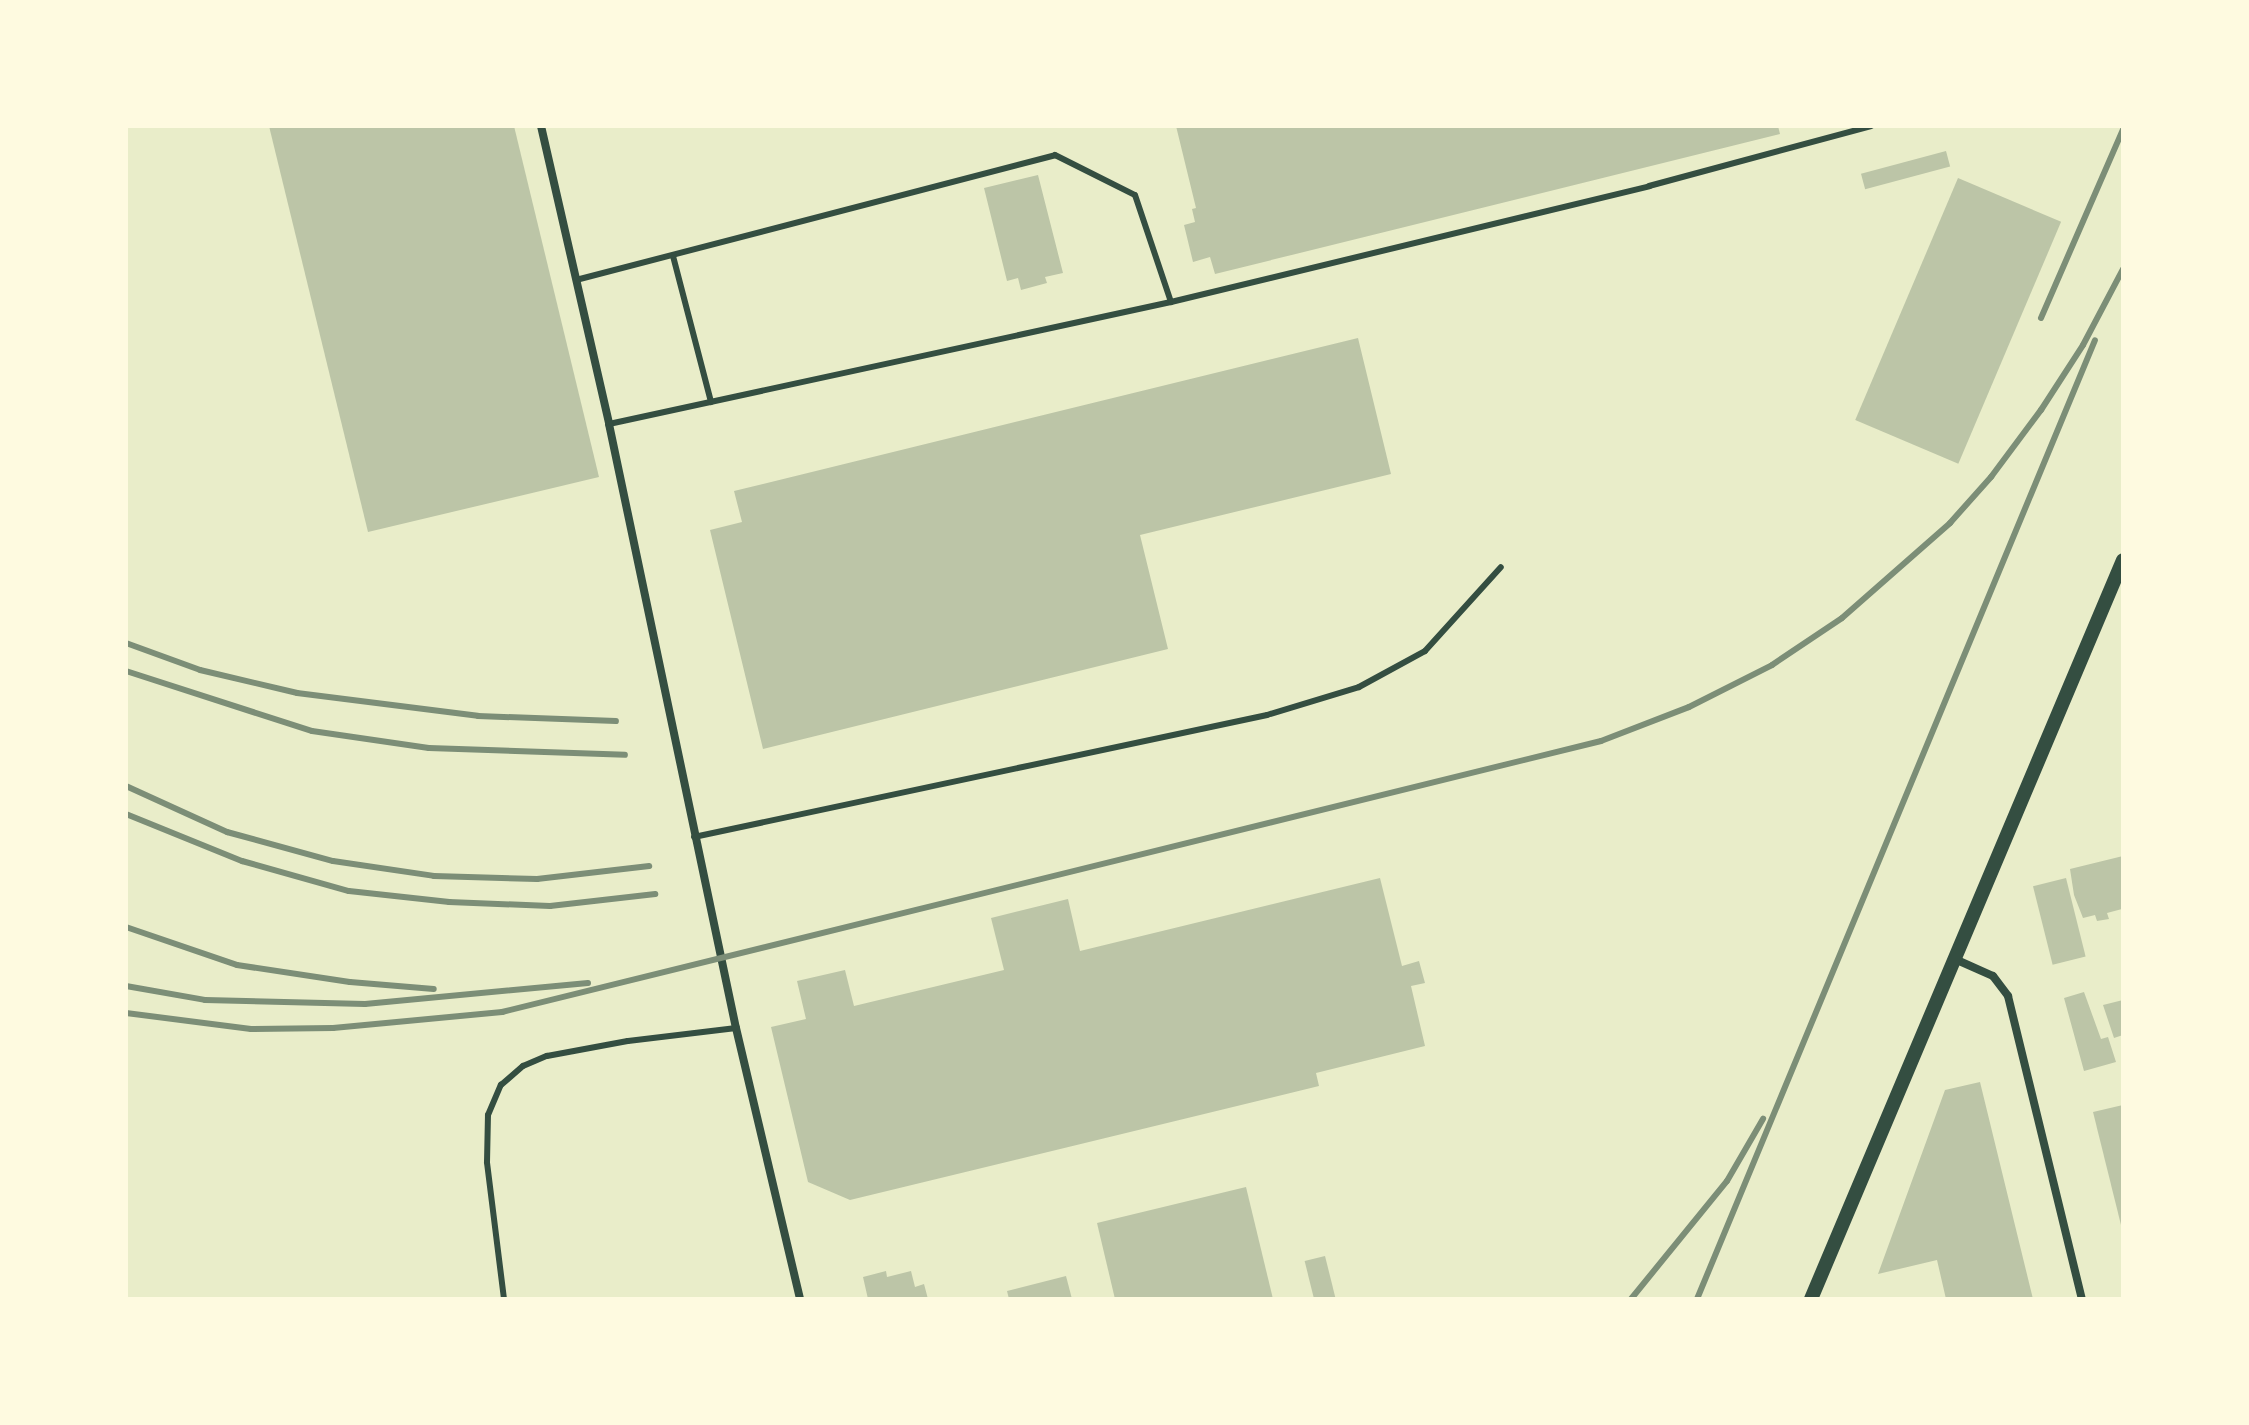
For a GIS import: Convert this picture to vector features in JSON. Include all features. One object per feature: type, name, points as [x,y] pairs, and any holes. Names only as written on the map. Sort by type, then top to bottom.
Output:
[{"type":"street","points":[[541,126],[609,424],[736,1028],[800,1299]]},
{"type":"street","points":[[1811,1299],[1957,960],[2123,560]]},
{"type":"street","points":[[1957,960],[1993,976],[2008,996],[2082,1299]]},
{"type":"lane","points":[[609,424],[1171,302],[1649,186],[1871,126]]},
{"type":"lane","points":[[576,280],[1055,155],[1135,195],[1171,302]]},
{"type":"lane","points":[[673,256],[711,402]]},
{"type":"lane","points":[[694,837],[1267,715],[1359,687],[1425,651],[1501,567]]},
{"type":"lane","points":[[504,1299],[487,1162],[488,1115],[501,1085],[523,1066],[547,1056],[628,1041],[736,1028]]},
{"type":"building","points":[[269,126],[514,126],[599,477],[368,532]]},
{"type":"building","points":[[1176,126],[1778,126],[1780,134],[1215,274],[1210,257],[1193,262],[1184,225],[1195,222],[1192,209],[1196,208]]},
{"type":"building","points":[[1946,151],[1950,166],[1865,189],[1861,174]]},
{"type":"building","points":[[1038,175],[1063,273],[1045,277],[1047,283],[1021,290],[1018,278],[1007,281],[984,188]]},
{"type":"building","points":[[1958,178],[2061,222],[1958,464],[1855,420]]},
{"type":"building","points":[[1358,338],[1391,474],[1140,535],[1168,649],[763,749],[710,530],[742,522],[734,491]]},
{"type":"building","points":[[2123,856],[2122,909],[2107,913],[2109,919],[2097,921],[2095,915],[2083,918],[2074,895],[2070,869]]},
{"type":"building","points":[[1380,878],[1402,966],[1419,961],[1425,983],[1411,986],[1425,1046],[1316,1073],[1319,1086],[850,1200],[808,1182],[771,1027],[806,1019],[797,981],[845,970],[854,1006],[1004,970],[991,918],[1068,899],[1080,951]]},
{"type":"building","points":[[2066,878],[2086,957],[2053,965],[2033,886]]},
{"type":"building","points":[[2084,992],[2101,1039],[2108,1037],[2116,1062],[2084,1071],[2064,998]]},
{"type":"building","points":[[2123,1000],[2123,1035],[2114,1038],[2103,1005]]},
{"type":"building","points":[[1980,1082],[2033,1299],[1946,1299],[1937,1260],[1878,1274],[1945,1090]]},
{"type":"building","points":[[2123,1105],[2123,1229],[2122,1229],[2093,1112]]},
{"type":"building","points":[[1246,1187],[1273,1299],[1115,1299],[1097,1223]]},
{"type":"building","points":[[1325,1256],[1336,1299],[1314,1299],[1305,1261]]},
{"type":"building","points":[[886,1271],[887,1277],[911,1271],[915,1287],[924,1284],[928,1299],[868,1299],[863,1277]]},
{"type":"building","points":[[1066,1276],[1072,1299],[1009,1299],[1007,1291]]},
{"type":"railway","points":[[2041,318],[2123,129]]},
{"type":"railway","points":[[126,1013],[251,1029],[333,1028],[502,1012],[1601,741],[1689,707],[1772,665],[1842,618],[1950,523],[1991,477],[2041,410],[2083,345],[2123,269]]},
{"type":"railway","points":[[1697,1299],[2095,340]]},
{"type":"railway","points":[[126,643],[200,670],[297,693],[478,716],[616,721]]},
{"type":"railway","points":[[126,671],[312,731],[429,748],[625,755]]},
{"type":"railway","points":[[126,786],[227,832],[333,861],[434,876],[537,879],[649,866]]},
{"type":"railway","points":[[126,814],[242,861],[349,891],[449,902],[550,906],[655,894]]},
{"type":"railway","points":[[126,927],[237,965],[350,982],[434,989]]},
{"type":"railway","points":[[126,986],[205,1000],[365,1004],[588,983]]},
{"type":"railway","points":[[1631,1299],[1727,1181],[1763,1119]]}]
